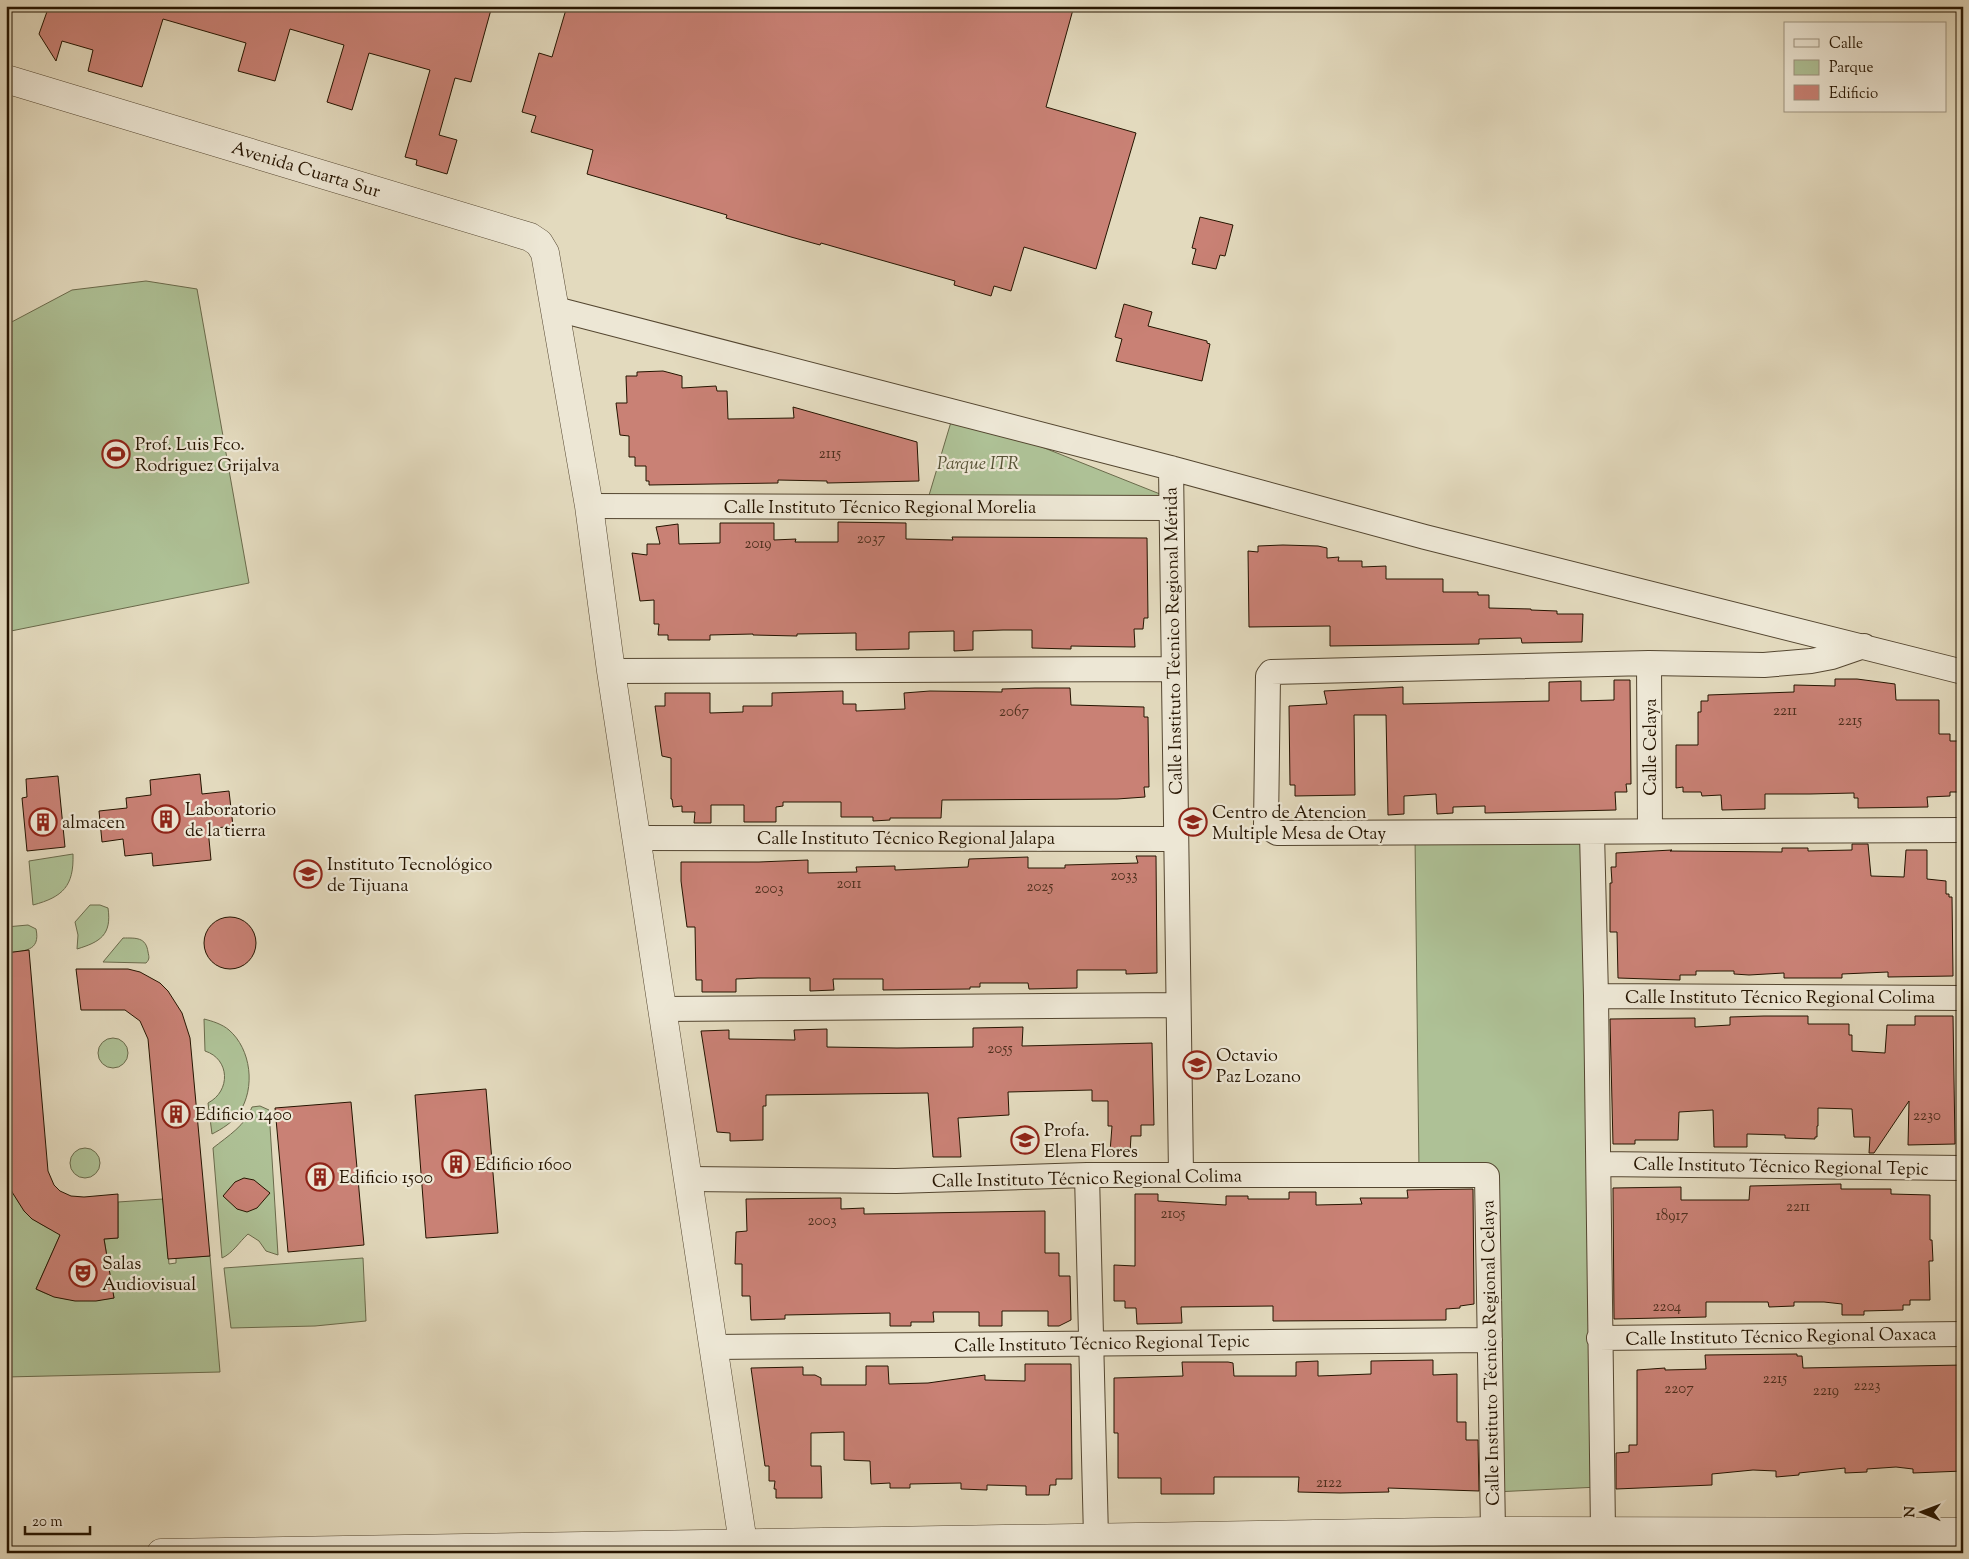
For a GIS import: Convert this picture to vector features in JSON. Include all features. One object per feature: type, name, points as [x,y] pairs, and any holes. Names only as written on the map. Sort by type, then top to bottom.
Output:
[{"type":"street","name":"Avenida Cuarta Sur","points":[[6,79],[530,237],[539,243],[545,253],[589,506],[611,671],[743,1543]]},
{"type":"street","points":[[556,310],[1171,468],[1425,537],[1963,672]]},
{"type":"street","name":"Calle Instituto Técnico Regional Mérida","points":[[1171,468],[1170,508],[1182,1174]]},
{"type":"street","name":"Calle Instituto Técnico Regional Morelia","points":[[589,506],[1170,508]]},
{"type":"street","points":[[1864,646],[1832,657],[1764,665],[1649,663],[1271,672],[1268,676],[1266,826],[1277,833],[1963,830]]},
{"type":"street","name":"Calle Celaya","points":[[1649,663],[1650,831]]},
{"type":"street","points":[[611,671],[1173,669]]},
{"type":"street","points":[[1592,833],[1599,1164],[1603,1532]]},
{"type":"street","name":"Calle Instituto Técnico Regional Jalapa","points":[[637,838],[1176,839]]},
{"type":"street","name":"Calle Instituto Técnico Regional Colima","points":[[1596,996],[1963,998]]},
{"type":"street","points":[[663,1010],[1178,1005]]},
{"type":"street","name":"Calle Instituto Técnico Regional Tepic","points":[[1599,1164],[1963,1168]]},
{"type":"street","name":"Calle Instituto Técnico Regional Colima","points":[[688,1179],[896,1181],[1182,1174],[1487,1175]]},
{"type":"street","points":[[1087,1175],[1096,1537]]},
{"type":"street","name":"Calle Instituto Técnico Regional Celaya","points":[[1487,1175],[1493,1531]]},
{"type":"street","name":"Calle Instituto Técnico Regional Oaxaca","points":[[1600,1338],[1963,1334]]},
{"type":"street","name":"Calle Instituto Técnico Regional Tepic","points":[[714,1347],[1490,1340]]},
{"type":"street","points":[[161,1553],[510,1550],[743,1543],[1096,1537],[1214,1544],[1493,1531],[1963,1532]]},
{"type":"green space","name":"Prof. Luis Fco. Rodriguez Grijalva","points":[[146,281],[197,289],[249,583],[6,632],[6,325],[72,290]]},
{"type":"green space","name":"Parque ITR","points":[[954,412],[1170,498],[927,502]]},
{"type":"green space","points":[[1591,835],[1599,1487],[1494,1492],[1491,1172],[1419,1172],[1415,837]]},
{"type":"green space","points":[[73,854],[71,874],[65,888],[52,898],[33,905],[29,861]]},
{"type":"green space","points":[[90,905],[100,905],[108,908],[108,925],[103,936],[98,940],[77,949],[78,935],[75,922]]},
{"type":"green space","points":[[28,925],[36,929],[37,937],[33,946],[24,951],[6,953],[6,927]]},
{"type":"green space","points":[[123,938],[136,938],[145,943],[149,957],[146,963],[103,962]]},
{"type":"green space","points":[[204,1019],[229,1030],[242,1047],[249,1069],[248,1092],[239,1113],[227,1125],[212,1134],[208,1103],[216,1098],[221,1091],[225,1076],[219,1061],[205,1051]]},
{"type":"green space","points":[[113,1038],[124,1042],[128,1053],[124,1064],[113,1068],[102,1064],[98,1053],[102,1042]]},
{"type":"green space","points":[[260,1106],[269,1110],[278,1255],[266,1251],[259,1241],[248,1234],[233,1250],[222,1258],[213,1148],[241,1125],[252,1107]]},
{"type":"green space","points":[[85,1148],[96,1152],[100,1163],[96,1174],[85,1178],[74,1174],[70,1163],[74,1152]]},
{"type":"green space","points":[[6,1171],[13,1193],[32,1218],[50,1229],[61,1233],[36,1289],[65,1299],[94,1300],[114,1298],[104,1239],[118,1238],[118,1202],[163,1199],[169,1264],[176,1263],[176,1258],[210,1256],[220,1372],[6,1377]]},
{"type":"green space","points":[[363,1258],[366,1321],[315,1326],[231,1328],[224,1268]]},
{"type":"building","points":[[49,6],[492,6],[471,82],[455,78],[439,135],[457,140],[447,174],[416,165],[417,160],[405,157],[430,70],[369,53],[352,110],[327,102],[344,45],[290,29],[275,81],[238,71],[246,43],[163,19],[142,87],[88,71],[93,50],[62,41],[56,61],[39,34]]},
{"type":"building","points":[[567,6],[1074,6],[1046,107],[1136,133],[1096,269],[1024,247],[1011,291],[994,286],[991,296],[954,285],[955,281],[821,243],[820,245],[791,237],[726,218],[727,215],[587,174],[593,150],[531,132],[536,116],[522,112],[539,53],[552,57]]},
{"type":"building","points":[[1200,217],[1233,225],[1225,256],[1220,255],[1216,269],[1192,264],[1196,249],[1192,248]]},
{"type":"building","points":[[1124,304],[1152,312],[1148,326],[1207,341],[1210,344],[1202,381],[1116,361],[1122,339],[1115,337]]},
{"type":"building","points":[[663,371],[682,376],[682,388],[716,386],[717,391],[727,391],[728,419],[794,418],[793,407],[917,442],[919,481],[827,483],[827,481],[778,480],[778,483],[649,485],[649,481],[646,481],[646,466],[635,466],[635,457],[629,457],[629,436],[620,435],[616,403],[627,403],[626,376],[637,376],[637,372]]},
{"type":"building","points":[[838,522],[906,523],[906,539],[953,540],[952,537],[1147,538],[1148,618],[1144,618],[1143,629],[1134,629],[1135,647],[1071,646],[1071,649],[1032,648],[1032,630],[1003,630],[973,631],[973,650],[954,651],[954,631],[909,632],[909,649],[856,650],[856,633],[797,634],[797,636],[710,635],[710,640],[668,640],[668,635],[658,635],[659,624],[654,624],[654,600],[640,601],[632,553],[647,555],[647,544],[660,544],[656,527],[678,524],[679,544],[720,543],[720,523],[774,523],[774,540],[796,539],[795,542],[838,542]]},
{"type":"building","points":[[1258,546],[1318,546],[1327,548],[1327,558],[1339,557],[1338,561],[1362,561],[1362,567],[1386,566],[1386,579],[1443,579],[1443,592],[1478,592],[1478,595],[1489,595],[1489,608],[1531,609],[1557,611],[1557,614],[1583,614],[1582,642],[1522,643],[1521,638],[1479,639],[1479,644],[1330,646],[1330,626],[1249,627],[1248,551],[1258,552]]},
{"type":"building","points":[[1835,679],[1857,679],[1895,684],[1896,700],[1939,700],[1939,734],[1950,734],[1950,741],[1963,741],[1963,792],[1950,792],[1950,796],[1927,797],[1928,807],[1858,808],[1858,798],[1854,798],[1854,793],[1765,794],[1765,809],[1722,810],[1721,795],[1702,796],[1701,792],[1683,792],[1683,787],[1676,788],[1676,745],[1698,745],[1698,712],[1701,712],[1701,701],[1708,701],[1708,695],[1794,692],[1794,685],[1835,686]]},
{"type":"building","points":[[1614,680],[1630,680],[1631,784],[1626,784],[1627,792],[1615,792],[1616,810],[1485,813],[1485,806],[1453,807],[1453,813],[1437,814],[1436,794],[1404,796],[1404,814],[1388,815],[1386,715],[1354,715],[1355,795],[1295,796],[1295,785],[1290,785],[1289,706],[1327,704],[1324,691],[1403,687],[1403,704],[1549,701],[1549,682],[1581,681],[1581,701],[1614,700]]},
{"type":"building","points":[[1070,688],[1071,705],[1144,707],[1144,717],[1148,717],[1149,787],[1144,787],[1145,797],[1117,799],[942,800],[941,818],[890,818],[890,820],[873,821],[873,817],[841,817],[841,802],[783,802],[783,806],[776,807],[776,822],[744,822],[744,805],[711,805],[711,823],[694,823],[695,812],[682,812],[682,806],[673,807],[671,799],[671,758],[662,756],[655,706],[665,706],[665,693],[710,693],[710,713],[743,712],[743,706],[772,706],[772,693],[843,691],[843,704],[856,704],[856,711],[905,709],[904,693],[930,691],[1002,692],[1002,689]]},
{"type":"building","name":"Laboratorio de la tierra","points":[[200,774],[202,794],[229,791],[233,826],[208,829],[211,860],[153,866],[152,853],[125,856],[123,839],[102,842],[99,811],[127,808],[126,798],[151,795],[150,780]]},
{"type":"building","name":"almacen","points":[[58,776],[65,847],[27,851],[22,798],[27,797],[26,779]]},
{"type":"building","points":[[1852,844],[1868,844],[1871,876],[1904,877],[1906,850],[1927,850],[1927,879],[1946,881],[1946,894],[1952,897],[1953,976],[1888,977],[1888,972],[1842,974],[1842,978],[1784,978],[1784,973],[1749,975],[1734,974],[1734,971],[1696,971],[1696,975],[1680,975],[1680,980],[1618,978],[1617,932],[1610,932],[1611,867],[1616,867],[1616,853],[1672,850],[1670,851],[1782,852],[1782,848],[1808,848],[1808,851],[1852,850]]},
{"type":"building","points":[[1136,856],[1156,856],[1157,973],[1126,974],[1126,970],[1077,970],[1077,988],[1029,989],[1028,983],[980,983],[980,987],[970,987],[970,989],[883,990],[883,979],[833,979],[834,990],[810,991],[810,978],[758,978],[736,979],[736,992],[702,992],[702,980],[696,980],[695,927],[687,927],[681,881],[681,862],[808,860],[808,873],[857,872],[856,867],[895,866],[895,870],[968,867],[969,859],[1028,857],[1028,868],[1065,868],[1065,865],[1138,863]]},
{"type":"building","points":[[230,917],[240,919],[248,925],[254,933],[256,943],[254,953],[248,961],[240,967],[230,969],[220,967],[212,961],[206,953],[204,943],[206,933],[212,925],[220,919]]},
{"type":"building","points":[[29,950],[48,1171],[54,1185],[60,1191],[71,1196],[84,1197],[118,1194],[118,1238],[104,1239],[114,1298],[96,1301],[75,1301],[54,1297],[36,1289],[60,1235],[32,1219],[24,1211],[12,1192],[8,1177],[6,953]]},
{"type":"building","name":"Edificio 1400","points":[[76,969],[128,969],[140,972],[160,983],[168,991],[182,1013],[190,1038],[210,1256],[168,1259],[148,1039],[140,1021],[125,1010],[81,1010]]},
{"type":"building","points":[[1808,1016],[1808,1024],[1849,1024],[1849,1035],[1852,1035],[1852,1051],[1885,1053],[1887,1025],[1915,1025],[1915,1016],[1953,1016],[1955,1144],[1908,1145],[1909,1101],[1874,1153],[1869,1153],[1870,1137],[1854,1137],[1852,1109],[1818,1108],[1817,1137],[1815,1139],[1785,1138],[1785,1135],[1747,1134],[1747,1147],[1714,1147],[1713,1110],[1679,1112],[1678,1140],[1635,1140],[1635,1144],[1613,1144],[1610,1019],[1695,1018],[1695,1027],[1730,1025],[1730,1017]]},
{"type":"building","points":[[1023,1027],[1022,1046],[1152,1043],[1154,1125],[1141,1125],[1141,1136],[1131,1136],[1130,1153],[1110,1152],[1112,1126],[1108,1126],[1108,1101],[1092,1101],[1092,1090],[1008,1092],[1009,1115],[958,1118],[961,1157],[933,1157],[928,1093],[766,1095],[766,1106],[763,1106],[763,1140],[730,1141],[730,1133],[717,1132],[701,1031],[729,1030],[729,1039],[795,1040],[794,1030],[827,1029],[827,1047],[897,1048],[973,1047],[973,1028]]},
{"type":"building","name":"Edificio 1600","points":[[486,1089],[498,1233],[426,1238],[415,1095]]},
{"type":"building","name":"Edificio 1500","points":[[351,1102],[364,1245],[288,1252],[275,1108]]},
{"type":"building","points":[[244,1178],[254,1180],[270,1193],[257,1208],[247,1212],[237,1209],[223,1196],[235,1182]]},
{"type":"building","points":[[1841,1184],[1841,1189],[1891,1189],[1891,1194],[1930,1195],[1930,1240],[1932,1240],[1933,1261],[1929,1261],[1930,1300],[1910,1300],[1910,1305],[1903,1305],[1903,1310],[1864,1311],[1864,1315],[1842,1315],[1842,1304],[1824,1302],[1794,1302],[1794,1306],[1769,1307],[1768,1302],[1706,1302],[1706,1317],[1614,1319],[1613,1188],[1681,1187],[1681,1200],[1749,1200],[1750,1186]]},
{"type":"building","points":[[1473,1189],[1474,1304],[1446,1309],[1446,1320],[1273,1321],[1273,1306],[1181,1307],[1182,1323],[1137,1324],[1136,1308],[1125,1308],[1125,1301],[1114,1301],[1114,1265],[1135,1266],[1135,1194],[1158,1194],[1158,1201],[1226,1205],[1226,1196],[1248,1196],[1248,1199],[1289,1199],[1289,1192],[1316,1192],[1316,1205],[1362,1204],[1360,1198],[1408,1198],[1407,1190]]},
{"type":"building","points":[[841,1198],[841,1209],[864,1208],[864,1214],[1045,1211],[1045,1253],[1059,1253],[1059,1276],[1070,1276],[1071,1320],[1059,1326],[1048,1326],[1048,1311],[1002,1311],[1002,1326],[979,1326],[979,1312],[933,1312],[934,1322],[911,1322],[911,1326],[890,1326],[890,1313],[785,1315],[785,1319],[751,1320],[750,1296],[742,1296],[742,1264],[735,1264],[736,1232],[747,1231],[746,1199]]},
{"type":"building","points":[[1797,1354],[1797,1356],[1802,1356],[1803,1368],[1963,1365],[1963,1471],[1913,1473],[1913,1469],[1896,1467],[1867,1469],[1867,1472],[1845,1473],[1845,1468],[1776,1477],[1776,1471],[1753,1470],[1712,1474],[1712,1485],[1616,1489],[1616,1453],[1629,1452],[1629,1445],[1637,1445],[1637,1370],[1665,1368],[1665,1370],[1706,1369],[1705,1355]]},
{"type":"building","points":[[1433,1360],[1433,1375],[1457,1374],[1457,1422],[1466,1422],[1466,1440],[1478,1440],[1479,1491],[1388,1488],[1389,1492],[1298,1492],[1299,1477],[1214,1477],[1214,1494],[1161,1494],[1161,1478],[1118,1478],[1118,1433],[1114,1433],[1114,1378],[1183,1376],[1182,1362],[1233,1363],[1234,1376],[1296,1376],[1296,1362],[1318,1361],[1318,1376],[1371,1374],[1371,1361]]},
{"type":"building","points":[[1025,1364],[1071,1364],[1072,1479],[1056,1479],[1056,1485],[1050,1485],[1049,1495],[1026,1495],[1026,1486],[987,1485],[987,1490],[961,1489],[961,1483],[910,1484],[910,1488],[890,1488],[890,1483],[871,1484],[870,1461],[844,1460],[844,1432],[811,1433],[811,1466],[821,1466],[822,1498],[776,1498],[775,1481],[769,1481],[769,1466],[765,1466],[751,1368],[803,1367],[803,1375],[815,1375],[821,1378],[821,1385],[866,1385],[866,1366],[888,1366],[889,1384],[928,1383],[985,1375],[985,1380],[1025,1381]]},
{"type":"place","name":"Prof. Luis Fco. Rodriguez Grijalva","points":[[116,454]]},
{"type":"place","name":"Laboratorio de la tierra","points":[[166,819]]},
{"type":"place","name":"almacen","points":[[43,822]]},
{"type":"place","name":"Centro de Atencion Multiple Mesa de Otay","points":[[1193,822]]},
{"type":"place","name":"Instituto Tecnológico de Tijuana","points":[[308,874]]},
{"type":"place","name":"Octavio Paz Lozano","points":[[1197,1065]]},
{"type":"place","name":"Edificio 1400","points":[[176,1114]]},
{"type":"place","name":"Profa. Elena Flores","points":[[1025,1140]]},
{"type":"place","name":"Edificio 1600","points":[[456,1164]]},
{"type":"place","name":"Edificio 1500","points":[[320,1177]]},
{"type":"place","name":"Salas Audiovisual","points":[[83,1273]]}]
